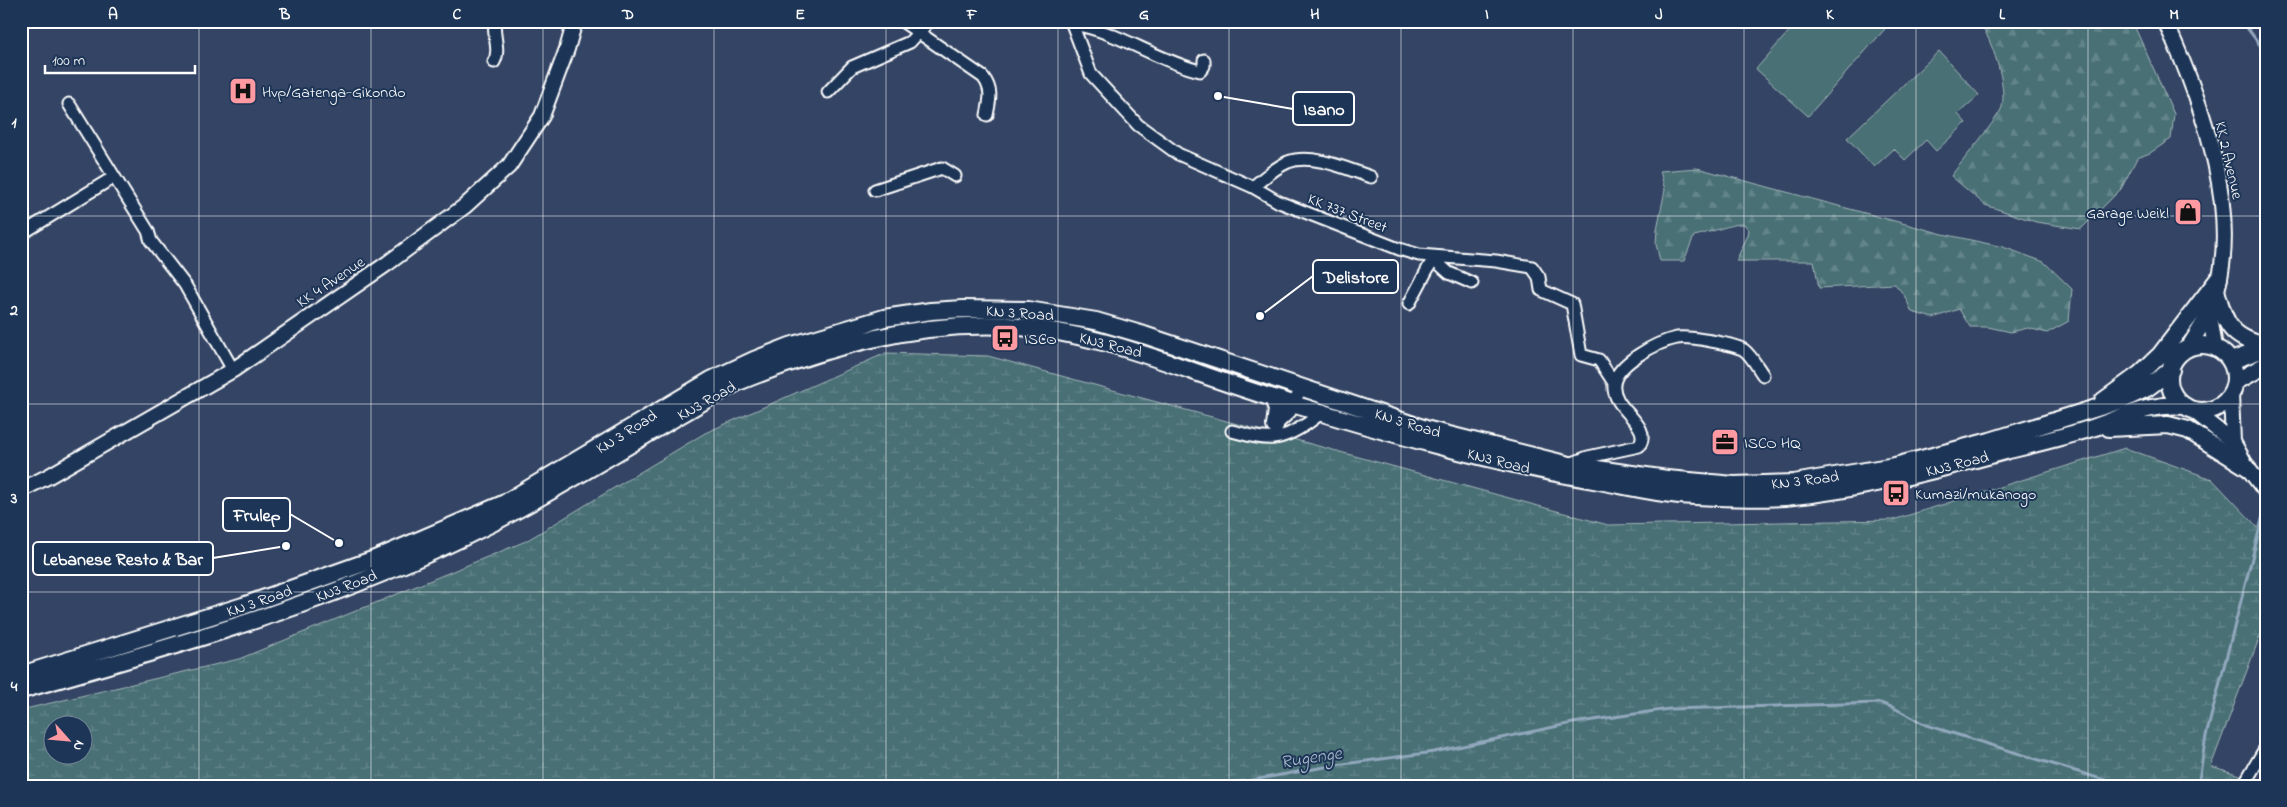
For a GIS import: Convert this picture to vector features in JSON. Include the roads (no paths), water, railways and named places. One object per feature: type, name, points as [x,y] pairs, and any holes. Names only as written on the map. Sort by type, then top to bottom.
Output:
[{"type":"highway","points":[[2217,284],[2222,315],[2228,326],[2238,336],[2249,342],[2266,347]]},
{"type":"highway","points":[[2087,411],[2119,390],[2160,355],[2217,284]]},
{"type":"highway","name":"KN 3 Road","points":[[21,675],[378,566],[503,504],[711,380],[790,346],[884,318],[931,311],[963,309],[1028,310],[1096,321],[1144,335],[1429,430],[1569,465],[1667,479],[1724,484],[1794,483],[1895,466],[1990,441],[2136,394],[2171,370]]},
{"type":"highway","name":"KN3 Road","points":[[21,690],[227,630],[378,566],[493,523],[738,382],[817,352],[852,342],[934,328],[1006,326],[1035,328],[1078,336],[1150,354],[1273,398],[1322,413],[1482,457],[1560,475],[1691,496],[1766,498],[1829,491],[1892,479],[2089,429],[2156,406],[2169,404],[2188,408]]},
{"type":"highway","points":[[2233,388],[2235,371],[2231,360],[2226,354],[2214,347],[2204,345],[2188,348],[2179,354],[2171,370],[2171,388],[2179,402],[2188,408],[2202,411],[2214,409],[2224,403],[2233,388],[2266,365]]},
{"type":"highway","points":[[2231,360],[2266,347]]},
{"type":"highway","points":[[1273,398],[1277,409],[1276,426]]},
{"type":"highway","points":[[2089,429],[2168,425],[2188,430],[2205,439],[2247,467]]},
{"type":"main road","name":"KK 4 Avenue","points":[[22,486],[49,476],[233,370],[388,263],[465,206],[509,166],[542,116],[567,49],[575,21]]},
{"type":"main road","name":"KK 2 Avenue","points":[[2165,21],[2183,63],[2212,153],[2223,212],[2223,250],[2217,284],[2209,311],[2188,348]]},
{"type":"main road","name":"KK 2 Avenue","points":[[2209,311],[2214,347]]},
{"type":"main road","points":[[2233,388],[2233,442]]},
{"type":"main road","points":[[2188,408],[2233,442],[2247,467],[2266,492]]},
{"type":"street","points":[[494,62],[498,52],[494,28],[495,21]]},
{"type":"street","points":[[902,21],[918,34],[983,77],[990,86],[991,96],[987,115]]},
{"type":"street","points":[[828,92],[852,67],[910,42],[929,21]]},
{"type":"street","points":[[1072,23],[1090,27],[1123,39],[1182,67],[1200,71],[1204,66],[1204,60]]},
{"type":"street","name":"KK 737 Street","points":[[1072,23],[1090,74],[1138,126],[1178,154],[1253,187],[1279,202],[1399,249],[1431,257],[1488,260],[1532,267],[1539,277],[1541,290],[1572,304],[1581,355],[1601,361],[1614,383]]},
{"type":"street","points":[[70,104],[148,231],[151,241],[185,285],[233,370]]},
{"type":"street","points":[[1253,187],[1272,170],[1289,161],[1321,160],[1371,177]]},
{"type":"street","points":[[875,190],[942,168],[955,176]]},
{"type":"street","points":[[21,234],[114,177]]},
{"type":"street","points":[[1409,304],[1431,257],[1449,273],[1472,284]]},
{"type":"street","points":[[1569,465],[1588,457],[1634,448],[1642,442],[1643,438],[1640,428],[1618,403],[1614,392],[1614,383],[1618,373],[1631,360],[1677,338],[1700,338],[1744,350],[1763,375]]},
{"type":"street","points":[[1262,439],[1295,404],[1301,388]]},
{"type":"street","points":[[1232,431],[1262,439],[1279,439],[1299,429],[1322,413],[1330,398]]},
{"type":"street","points":[[2243,786],[2266,747]]},
{"type":"waterway","points":[[2242,21],[2266,53]]},
{"type":"waterway","points":[[2198,786],[2206,736],[2266,504]]},
{"type":"waterway","name":"Rugenge","points":[[1192,786],[1247,781],[1336,765],[1434,752],[1573,723],[1669,709],[1880,703],[1894,708],[1926,725],[2124,786]]},
{"type":"place","name":"Hvp/Gatenga-Gikondo","points":[[243,91]]},
{"type":"place","name":"Isano","points":[[1218,96]]},
{"type":"place","name":"Garage Weikl","points":[[2188,212]]},
{"type":"place","name":"Delistore","points":[[1260,316]]},
{"type":"place","name":"ISCO","points":[[1005,338]]},
{"type":"place","name":"ISCO HQ","points":[[1725,442]]},
{"type":"place","name":"Kumazi/mukanogo","points":[[1896,493]]},
{"type":"place","name":"Frulep","points":[[339,543]]},
{"type":"place","name":"Lebanese Resto & Bar","points":[[286,546]]}]
